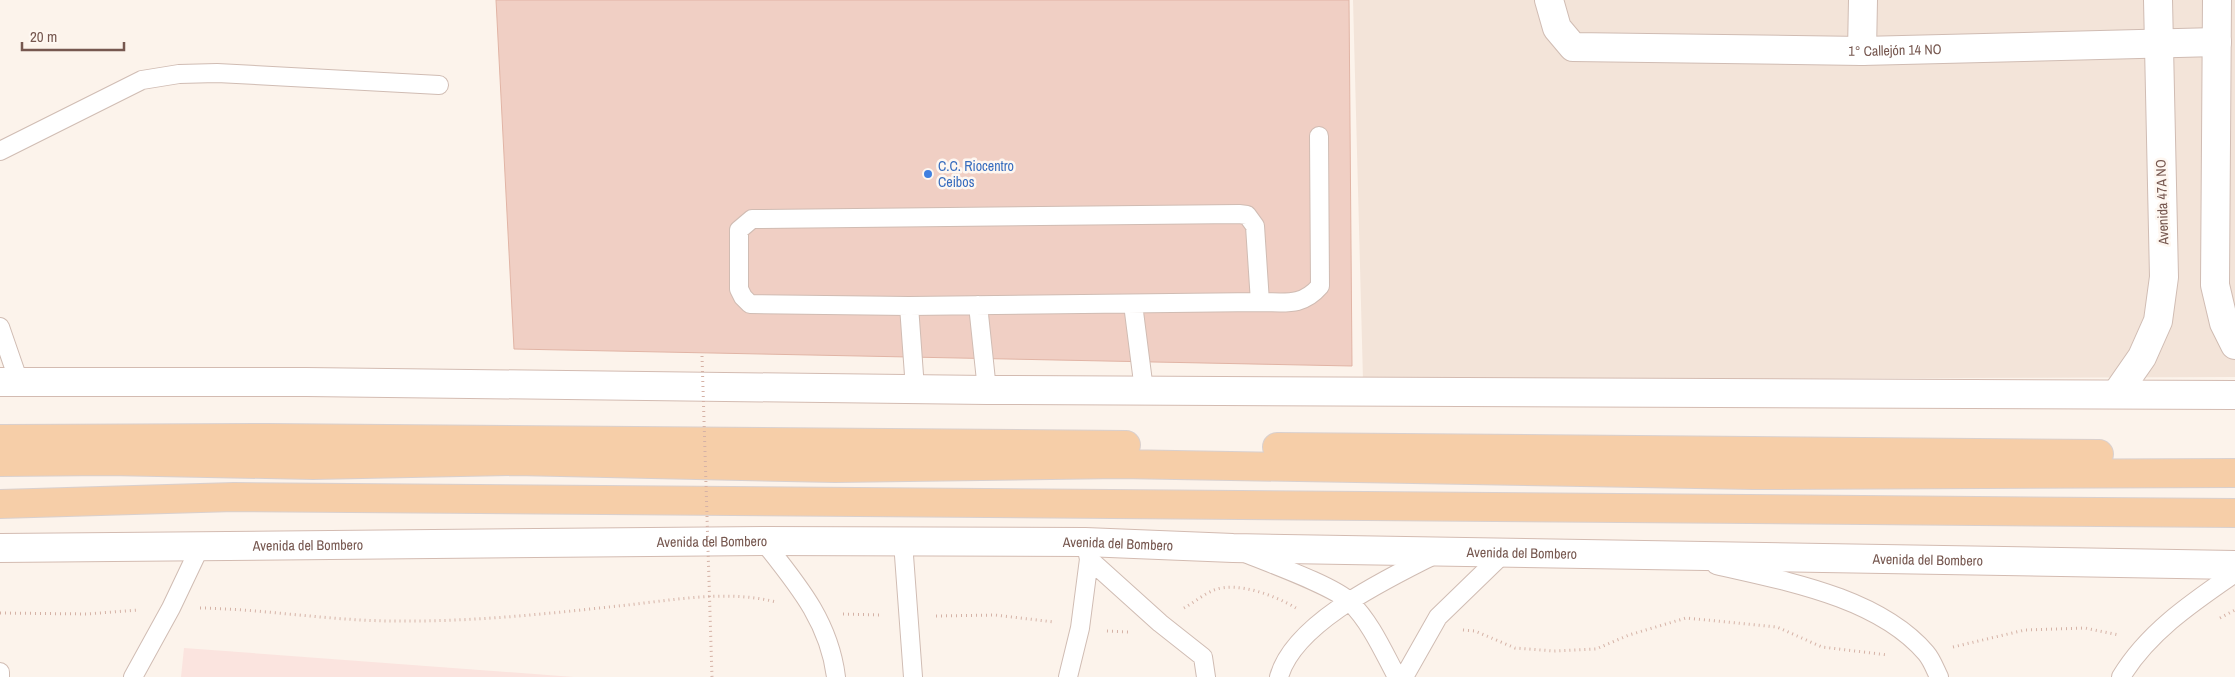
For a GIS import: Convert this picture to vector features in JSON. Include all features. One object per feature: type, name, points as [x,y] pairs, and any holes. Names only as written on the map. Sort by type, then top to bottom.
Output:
[{"type":"main road","name":"1° Callejón 14 NO","points":[[1549,0],[1558,28],[1573,47],[1862,51],[2217,42]]},
{"type":"main road","points":[[1862,0],[1862,51]]},
{"type":"main road","name":"Avenida 47A NO","points":[[2118,393],[2142,357],[2158,321],[2164,277],[2158,0]]},
{"type":"main road","points":[[2217,0],[2215,285],[2224,323],[2235,345]]},
{"type":"main road","points":[[10,382],[306,382],[987,390],[2235,394]]},
{"type":"main road","points":[[0,440],[277,438],[2235,455]]},
{"type":"main road","points":[[0,462],[109,461],[313,465],[516,461],[834,468],[1120,464],[1753,475],[2235,472]]},
{"type":"main road","points":[[0,504],[234,497],[2235,513]]},
{"type":"main road","name":"Avenida del Bombero","points":[[0,548],[763,541],[903,542],[1088,551],[1232,548],[2235,565]]},
{"type":"lane","points":[[0,151],[142,80],[179,74],[217,72],[439,85]]},
{"type":"lane","points":[[1260,302],[1255,226],[1247,215],[752,219],[739,230],[739,289],[743,298],[750,304],[909,306],[1298,302],[1310,297],[1320,286],[1319,136]]},
{"type":"lane","points":[[1132,304],[1144,390]]},
{"type":"lane","points":[[978,305],[987,390]]},
{"type":"lane","points":[[909,306],[915,389]]},
{"type":"lane","points":[[0,327],[10,382]]},
{"type":"lane","points":[[763,541],[793,578],[816,612],[833,654],[836,677]]},
{"type":"lane","points":[[903,542],[913,677]]},
{"type":"lane","points":[[133,677],[171,608],[200,547]]},
{"type":"lane","points":[[1232,548],[1325,587],[1349,601],[1372,630],[1397,677]]},
{"type":"lane","points":[[1068,677],[1080,628],[1088,551]]},
{"type":"lane","points":[[1088,551],[1160,623],[1203,657],[1206,677]]},
{"type":"lane","points":[[1278,677],[1282,665],[1304,638],[1349,601],[1439,552]]},
{"type":"lane","points":[[1404,677],[1438,617],[1504,553]]},
{"type":"lane","points":[[1667,554],[1793,583],[1865,609],[1900,630],[1927,654],[1939,677]]},
{"type":"lane","points":[[2121,677],[2130,662],[2161,629],[2189,604],[2235,573]]},
{"type":"lane","points":[[0,672],[0,677]]},
{"type":"path","points":[[702,356],[712,677]]},
{"type":"shaded area","points":[[1353,0],[2235,0],[2235,377],[1363,380]]},
{"type":"shaded area","points":[[184,648],[574,677],[181,677]]},
{"type":"building","name":"C.C. Riocentro Ceibos","points":[[496,0],[1349,0],[1352,366],[514,349]]},
{"type":"place","name":"C.C. Riocentro Ceibos","points":[[928,174]]}]
